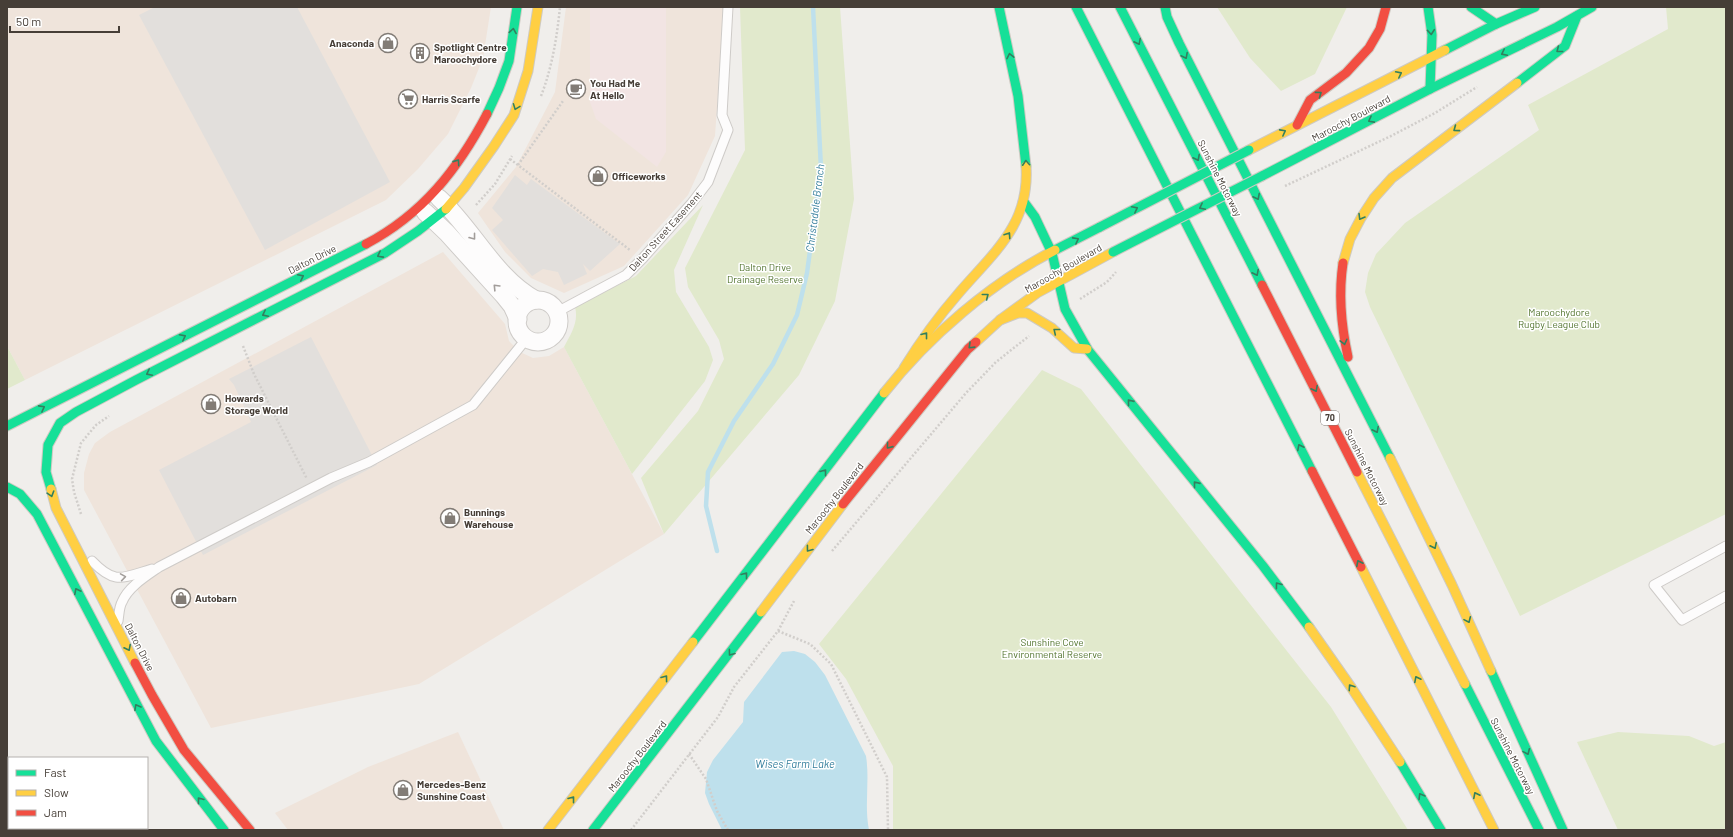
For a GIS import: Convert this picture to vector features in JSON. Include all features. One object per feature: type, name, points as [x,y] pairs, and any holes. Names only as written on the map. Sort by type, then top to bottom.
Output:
[{"type":"main road","name":"Dalton Drive","points":[[7,426],[336,260],[404,221],[434,193],[480,130],[507,66],[516,7]]},
{"type":"main road","name":"Dalton Drive","points":[[250,830],[184,750],[152,695],[59,515],[46,472],[48,445],[53,433],[60,423],[76,412],[385,252],[414,235],[433,220],[463,190],[498,142],[516,109],[528,70],[538,7]]},
{"type":"main road","points":[[1076,7],[1494,830]]},
{"type":"main road","name":"Sunshine Motorway","points":[[1120,7],[1539,830]]},
{"type":"main road","points":[[1165,7],[1167,17],[1178,42],[1406,489],[1452,585],[1563,830]]},
{"type":"main road","points":[[1297,125],[1310,100],[1349,71],[1362,57],[1380,28],[1386,7]]},
{"type":"main road","points":[[1428,7],[1432,35],[1430,89]]},
{"type":"main road","points":[[1471,7],[1496,24]]},
{"type":"main road","name":"Maroochy Boulevard","points":[[548,830],[904,368],[934,339],[983,298],[1018,272],[1052,252],[1496,24],[1535,7]]},
{"type":"main road","name":"Maroochy Boulevard","points":[[593,830],[732,651],[861,481],[968,349],[1000,320],[1057,282],[1113,252],[1592,7]]},
{"type":"main road","points":[[904,368],[922,339],[958,294],[1008,237],[1016,223],[1024,202],[1026,168],[1024,131],[999,8]]},
{"type":"main road","points":[[1358,396],[1342,338],[1338,302],[1341,268],[1348,244],[1360,218],[1380,190],[1392,178],[1565,46],[1577,16]]},
{"type":"main road","points":[[1024,202],[1035,217],[1052,252],[1057,282],[1065,309],[1088,350],[1263,566],[1301,616],[1352,687],[1408,774],[1441,830]]},
{"type":"main road","points":[[1000,320],[1018,313],[1027,313],[1052,328],[1074,348],[1088,350]]},
{"type":"main road","name":"Dalton Drive","points":[[7,426],[14,425],[26,427]]},
{"type":"main road","name":"Dalton Drive","points":[[40,437],[46,447],[47,456]]},
{"type":"main road","points":[[7,486],[20,494],[37,514],[134,703],[156,741],[224,830]]},
{"type":"street","points":[[420,207],[504,296],[512,306],[518,319],[519,329],[527,338],[535,341],[541,341],[553,336],[559,324],[562,309],[547,302],[536,300],[525,294],[515,285],[483,250],[448,206],[434,193]]},
{"type":"street","points":[[518,319],[521,309],[526,304],[536,300]]},
{"type":"lane","name":"Dalton Street Easement","points":[[562,309],[626,275],[666,233],[708,182],[728,130],[722,115],[728,7]]},
{"type":"lane","points":[[117,628],[121,602],[131,589],[159,567],[331,478],[369,462],[473,406],[527,338]]},
{"type":"lane","points":[[71,540],[103,572],[119,578],[159,567]]},
{"type":"lane","points":[[1726,546],[1654,585],[1682,620],[1726,596]]},
{"type":"path","points":[[518,165],[563,101]]},
{"type":"path","points":[[510,159],[630,250]]},
{"type":"path","points":[[1065,309],[1107,282],[1118,270]]},
{"type":"path","points":[[829,554],[966,393],[1014,347],[1045,324]]},
{"type":"path","points":[[236,350],[250,343]]},
{"type":"path","points":[[243,346],[254,374],[312,489]]},
{"type":"path","points":[[82,516],[74,492],[72,479],[81,443],[96,425],[114,413]]},
{"type":"path","points":[[630,830],[690,756],[718,717],[734,687],[778,631],[795,598]]},
{"type":"path","points":[[778,631],[810,644],[831,664],[886,777],[888,830]]},
{"type":"path","points":[[690,756],[709,784],[717,811],[728,830]]},
{"type":"shaded area","points":[[13,7],[491,7],[483,58],[471,88],[448,134],[418,169],[386,200],[25,380],[7,346],[7,10]]},
{"type":"shaded area","points":[[155,7],[297,7],[390,182],[265,250],[139,15]]},
{"type":"shaded area","points":[[566,7],[724,7],[715,136],[688,195],[624,266],[564,293],[531,278],[505,252],[478,213],[516,167],[555,92]]},
{"type":"shaded area","points":[[590,7],[666,7],[666,152],[657,167],[596,119],[590,102]]},
{"type":"shaded area","points":[[515,175],[527,185],[531,179],[620,244],[590,271],[583,264],[587,274],[564,285],[558,272],[543,269],[532,276],[492,230],[503,220],[492,208]]},
{"type":"shaded area","points":[[443,252],[505,324],[509,341],[520,352],[533,358],[549,356],[564,347],[664,534],[419,684],[211,728],[84,490],[84,473],[89,454],[95,443],[110,432]]},
{"type":"shaded area","points":[[311,337],[377,465],[203,555],[159,470],[251,422],[234,385],[229,379]]},
{"type":"shaded area","name":"Mercedes-Benz Sunshine Coast","points":[[458,732],[504,830],[288,830],[275,813],[368,767]]},
{"type":"green space","name":"Dalton Drive Drainage Reserve","points":[[740,7],[840,7],[854,199],[835,301],[799,375],[664,534],[641,478],[698,411],[724,359],[719,340],[688,287],[685,268],[745,150]]},
{"type":"green space","points":[[1217,7],[1347,7],[1315,74],[1281,91],[1250,58]]},
{"type":"green space","name":"Maroochydore Rugby League Club","points":[[1666,7],[1726,7],[1726,514],[1520,616],[1370,307],[1365,292],[1368,273],[1376,254],[1405,223],[1539,130],[1528,105],[1668,29]]},
{"type":"green space","points":[[703,205],[674,270],[676,292],[709,347],[713,360],[705,381],[632,474],[564,347],[572,333],[575,323],[575,307],[636,276]]},
{"type":"green space","points":[[7,346],[25,380],[7,389]]},
{"type":"green space","name":"Sunshine Cove Environmental Reserve","points":[[1042,370],[1081,389],[1331,707],[1408,830],[893,830],[893,766],[846,679],[819,644]]},
{"type":"green space","points":[[1618,732],[1689,736],[1714,746],[1726,742],[1726,830],[1618,830],[1577,742]]},
{"type":"water","name":"Wises Farm Lake","points":[[794,651],[805,654],[815,662],[825,675],[866,756],[867,811],[869,830],[722,830],[709,804],[705,793],[707,772],[713,760],[743,722],[744,702],[782,652]]},
{"type":"waterway","name":"Christadale Branch","points":[[717,551],[706,506],[708,472],[734,421],[773,364],[797,315],[807,273],[821,169],[813,7]]},
{"type":"traffic: fast","points":[[487,114],[509,61],[517,7]]},
{"type":"traffic: fast","points":[[999,7],[1018,96],[1026,166]]},
{"type":"traffic: fast","points":[[1076,7],[1312,471]]},
{"type":"traffic: fast","points":[[1120,7],[1262,285]]},
{"type":"traffic: fast","points":[[1165,7],[1167,17],[1179,43],[1390,458]]},
{"type":"traffic: fast","points":[[1428,7],[1432,35],[1430,89]]},
{"type":"traffic: fast","points":[[1471,7],[1496,24]]},
{"type":"traffic: fast","points":[[1445,50],[1496,24],[1535,7]]},
{"type":"traffic: fast","points":[[1262,176],[1430,89],[1557,27],[1592,7]]},
{"type":"traffic: fast","points":[[1517,83],[1565,46],[1577,16]]},
{"type":"traffic: fast","points":[[1100,227],[1249,150]]},
{"type":"traffic: fast","points":[[1113,252],[1262,176]]},
{"type":"traffic: fast","points":[[1024,202],[1035,217],[1052,253],[1065,309],[1088,350],[1263,566],[1309,627]]},
{"type":"traffic: fast","points":[[51,489],[46,472],[48,445],[60,423],[76,412],[136,380],[385,253],[418,231],[446,209]]},
{"type":"traffic: fast","points":[[1055,250],[1100,227]]},
{"type":"traffic: fast","points":[[7,426],[366,244]]},
{"type":"traffic: fast","points":[[693,642],[884,393]]},
{"type":"traffic: fast","points":[[7,487],[20,494],[37,514],[156,741],[224,830]]},
{"type":"traffic: fast","points":[[593,830],[761,612]]},
{"type":"traffic: fast","points":[[1491,671],[1563,830]]},
{"type":"traffic: fast","points":[[1465,684],[1539,830]]},
{"type":"traffic: fast","points":[[1400,762],[1441,830]]},
{"type":"traffic: slow","points":[[446,209],[464,188],[514,115],[528,71],[538,7]]},
{"type":"traffic: slow","points":[[1249,150],[1445,50]]},
{"type":"traffic: slow","points":[[1343,263],[1350,239],[1361,218],[1374,198],[1392,178],[1517,83]]},
{"type":"traffic: slow","points":[[904,368],[943,312],[1007,237],[1022,205],[1026,187],[1026,166]]},
{"type":"traffic: slow","points":[[884,393],[920,352],[962,312],[1008,278],[1055,250]]},
{"type":"traffic: slow","points":[[976,342],[1000,320],[1037,293],[1113,252]]},
{"type":"traffic: slow","points":[[1000,320],[1018,313],[1027,313],[1052,328],[1074,348],[1087,349]]},
{"type":"traffic: slow","points":[[1390,458],[1452,585],[1491,671]]},
{"type":"traffic: slow","points":[[1357,472],[1465,684]]},
{"type":"traffic: slow","points":[[51,489],[56,508],[135,663]]},
{"type":"traffic: slow","points":[[761,612],[843,504]]},
{"type":"traffic: slow","points":[[1361,567],[1494,830]]},
{"type":"traffic: slow","points":[[1309,627],[1351,687],[1400,762]]},
{"type":"traffic: slow","points":[[548,830],[693,642]]},
{"type":"traffic: jam","points":[[1297,125],[1310,100],[1346,73],[1369,48],[1380,29],[1386,7]]},
{"type":"traffic: jam","points":[[366,244],[405,219],[437,188],[464,153],[487,114]]},
{"type":"traffic: jam","points":[[1343,263],[1341,275],[1341,310],[1348,357]]},
{"type":"traffic: jam","points":[[1262,285],[1357,472]]},
{"type":"traffic: jam","points":[[843,504],[968,349],[976,342]]},
{"type":"traffic: jam","points":[[1312,471],[1361,567]]},
{"type":"traffic: jam","points":[[135,663],[184,750],[250,830]]},
{"type":"place","name":"Anaconda","points":[[388,43]]},
{"type":"place","name":"Spotlight Centre Maroochydore","points":[[420,53]]},
{"type":"place","name":"You Had Me At Hello","points":[[576,89]]},
{"type":"place","name":"Harris Scarfe","points":[[408,99]]},
{"type":"place","name":"Officeworks","points":[[598,176]]},
{"type":"place","name":"Howards Storage World","points":[[211,404]]},
{"type":"place","name":"Bunnings Warehouse","points":[[450,518]]},
{"type":"place","name":"Autobarn","points":[[181,598]]},
{"type":"place","name":"Mercedes-Benz Sunshine Coast","points":[[403,790]]}]
